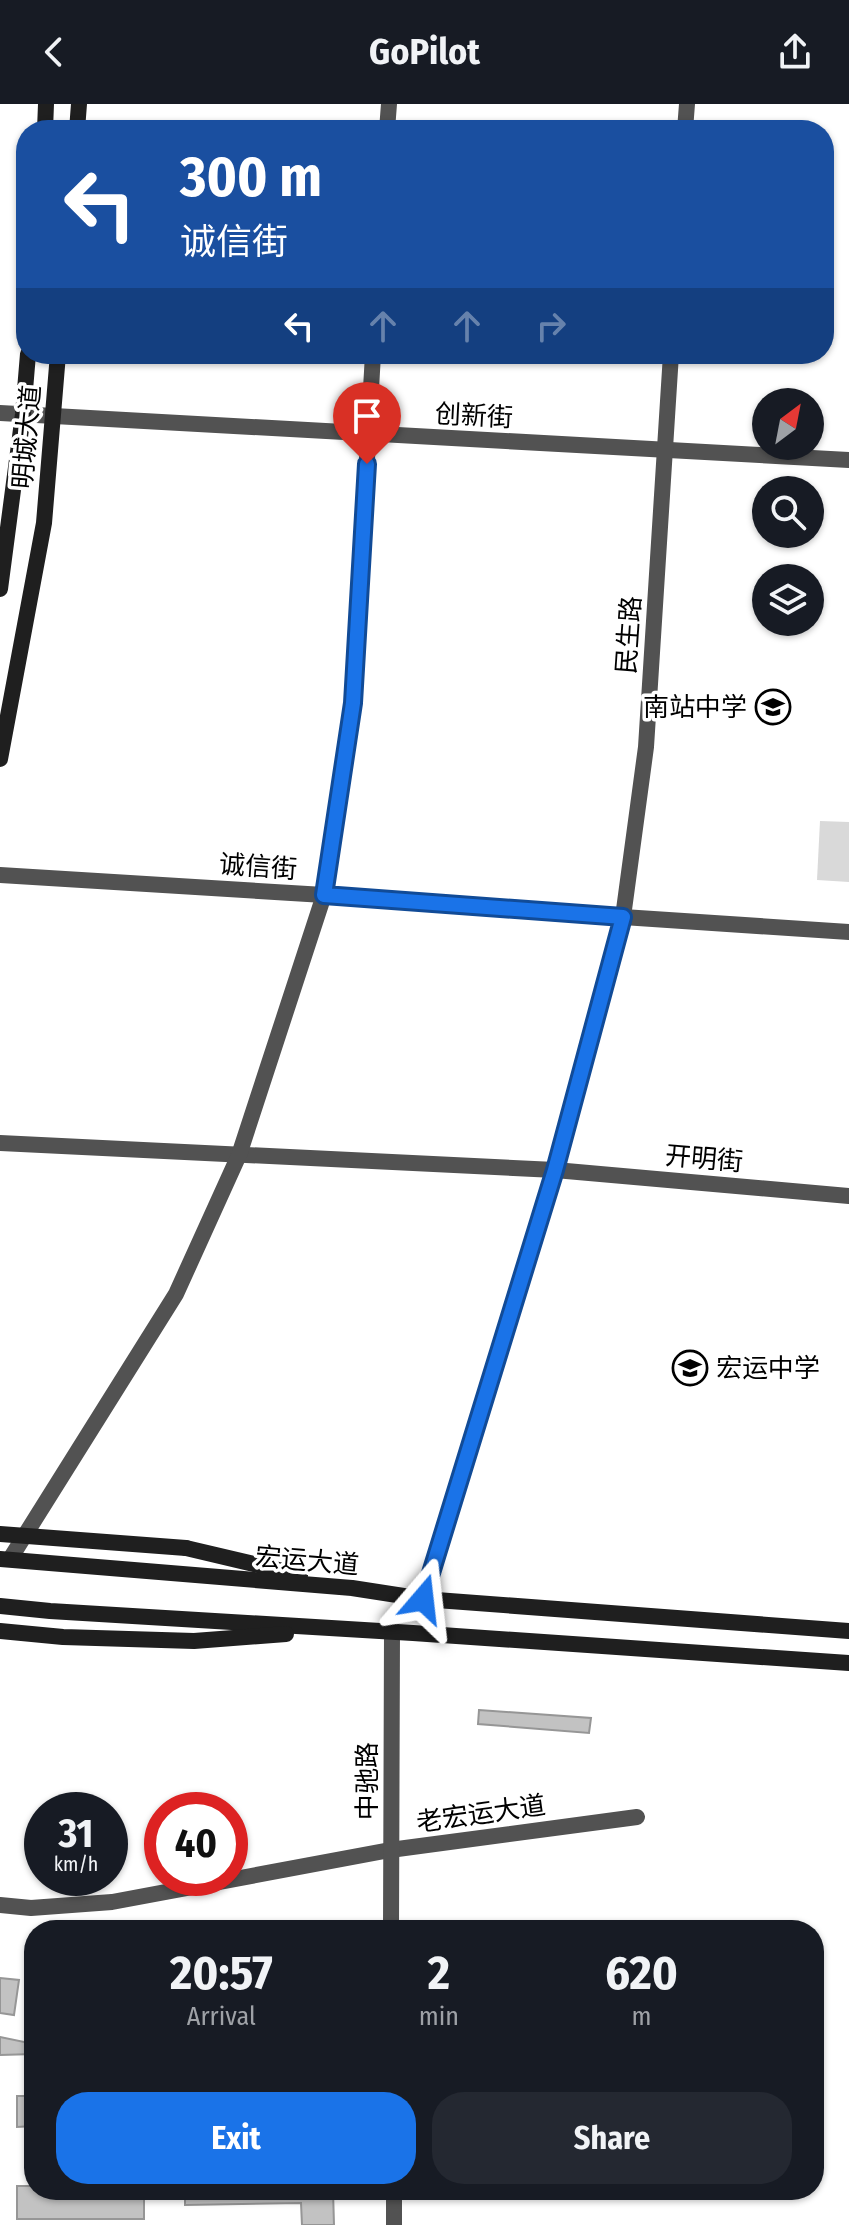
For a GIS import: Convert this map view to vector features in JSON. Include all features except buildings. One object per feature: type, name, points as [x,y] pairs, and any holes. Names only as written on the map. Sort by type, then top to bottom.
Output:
[{"type":"main road","name":"明城大道","points":[[0,589],[27,364]]},
{"type":"main road","name":"明城大道","points":[[0,759],[44,523],[57,364]]},
{"type":"main road","points":[[0,1534],[186,1548],[352,1588]]},
{"type":"main road","name":"宏运大道","points":[[5,1559],[352,1588],[423,1599],[849,1631]]},
{"type":"main road","points":[[0,1606],[849,1663]]},
{"type":"main road","points":[[0,1631],[63,1637],[194,1641],[351,1630]]},
{"type":"street","points":[[5,1559],[176,1294],[239,1155],[324,895],[353,703],[372,364]]},
{"type":"street","name":"民生路","points":[[423,1599],[555,1170],[623,917],[646,747],[670,364]]},
{"type":"street","name":"创新街","points":[[0,413],[849,460]]},
{"type":"street","name":"诚信街","points":[[0,875],[849,932]]},
{"type":"street","name":"开明街","points":[[0,1143],[555,1170],[849,1196]]},
{"type":"street","name":"中驰路","points":[[391,1920],[392,1632]]},
{"type":"street","name":"老宏运大道","points":[[0,1905],[31,1908],[112,1902],[390,1850],[637,1817]]},
{"type":"street","points":[[394,2200],[394,2225]]},
{"type":"shaded area","points":[[820,821],[849,822],[849,882],[817,880]]},
{"type":"place","name":"南站中学","points":[[773,707]]},
{"type":"place","name":"宏运中学","points":[[690,1368]]},
{"type":"route","points":[[367,464],[353,703],[324,895],[623,917],[555,1170],[423,1599]]}]
